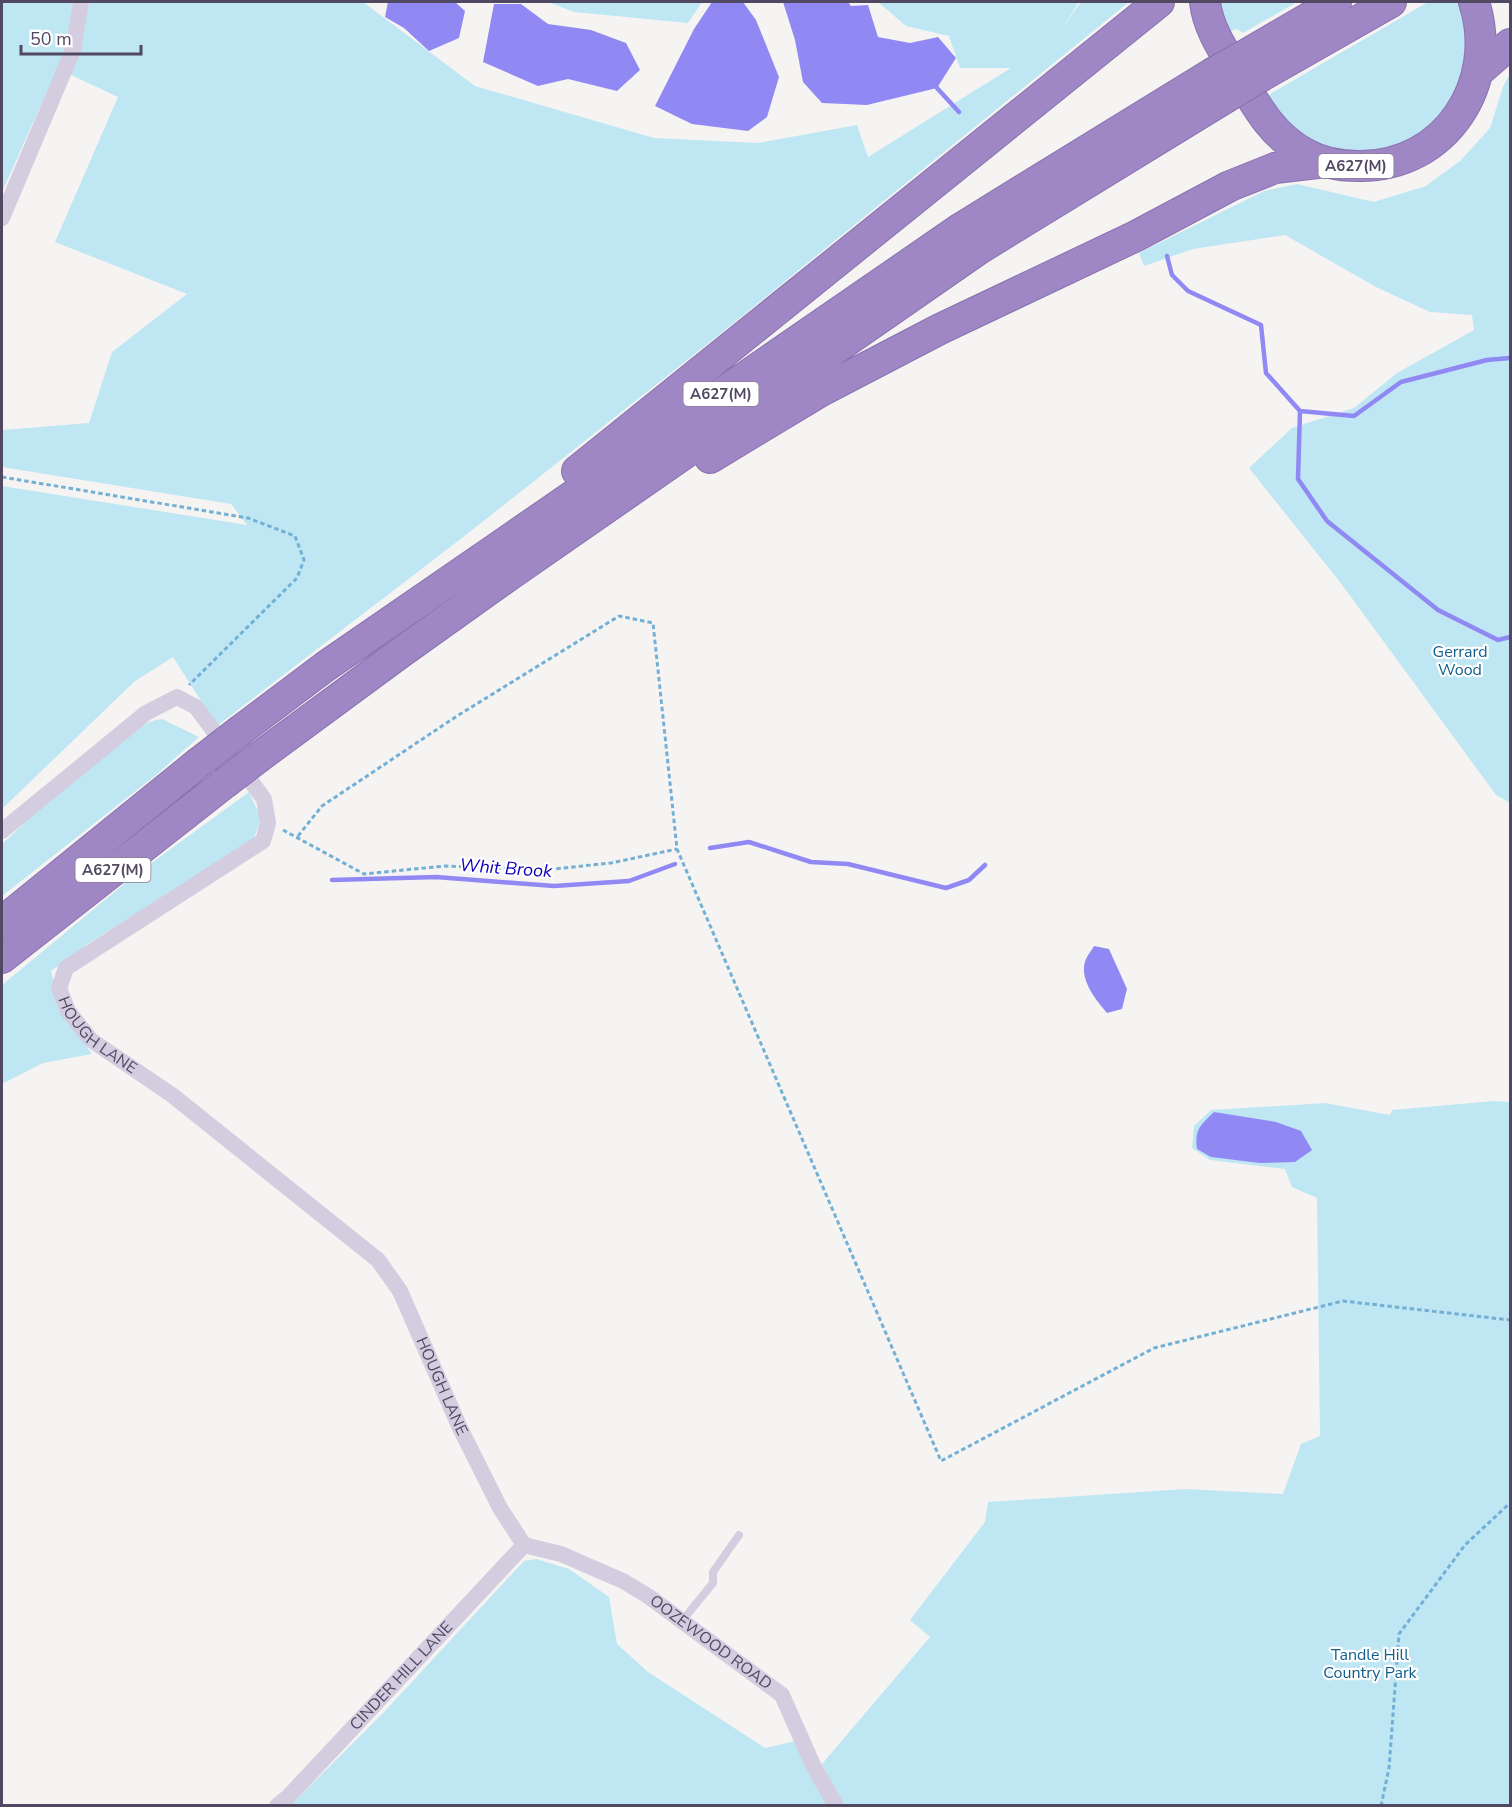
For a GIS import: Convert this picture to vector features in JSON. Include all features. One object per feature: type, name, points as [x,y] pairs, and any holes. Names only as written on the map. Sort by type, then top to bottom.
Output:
[{"type":"highway","name":"A627(M)","points":[[2,922],[197,764],[662,404],[1159,2]]},
{"type":"highway","name":"A627(M)","points":[[1205,2],[1212,27],[1222,48],[1274,131],[1306,155],[1326,162]]},
{"type":"highway","name":"A627(M)","points":[[1252,66],[1336,2]]},
{"type":"highway","name":"A627(M)","points":[[326,666],[961,228],[1252,66],[1391,2]]},
{"type":"highway","name":"A627(M)","points":[[400,653],[703,462],[821,391],[940,329],[1136,236],[1238,182],[1275,168],[1326,162],[1372,166],[1395,162],[1418,152],[1452,124],[1473,90],[1479,71],[1482,48],[1481,27],[1474,2]]},
{"type":"highway","name":"A627(M)","points":[[1479,71],[1510,44]]},
{"type":"highway","name":"A627(M)","points":[[2,958],[225,783],[400,653],[979,249],[1218,86]]},
{"type":"street","points":[[2,218],[73,50],[81,2]]},
{"type":"street","points":[[2,831],[146,713],[177,697],[196,707],[264,799],[268,823]]},
{"type":"street","name":"HOUGH LANE","points":[[268,823],[263,841],[66,968],[59,988],[68,1011],[91,1040],[172,1095],[378,1260],[400,1291],[460,1428],[500,1508],[524,1545]]},
{"type":"street","name":"OOZEWOOD ROAD","points":[[524,1545],[561,1554],[623,1581],[648,1596],[782,1695],[813,1765],[836,1806]]},
{"type":"street","name":"CINDER HILL LANE","points":[[277,1806],[288,1797],[524,1545]]},
{"type":"lane","points":[[682,1622],[713,1583],[713,1572],[739,1535]]},
{"type":"path","points":[[2,477],[248,518],[295,536],[304,560],[297,578],[177,697]]},
{"type":"path","points":[[298,836],[322,806],[458,716],[619,616],[653,623],[677,849],[941,1461],[1154,1348],[1343,1301],[1510,1320]]},
{"type":"path","points":[[268,823],[298,836],[364,873],[445,866],[544,870],[611,863],[677,849]]},
{"type":"path","points":[[1381,1806],[1389,1768],[1399,1634],[1465,1545],[1510,1503]]},
{"type":"green space","points":[[2,2],[73,2],[66,49],[2,192]]},
{"type":"green space","points":[[89,2],[363,2],[475,86],[654,138],[758,143],[857,125],[868,157],[1011,68],[960,68],[949,36],[906,26],[878,2],[1079,2],[1062,28],[1081,2],[1129,2],[720,334],[471,531],[217,726],[173,657],[135,681],[2,809],[2,486],[247,525],[231,504],[2,467],[2,430],[89,423],[112,352],[187,294],[55,242],[118,97],[69,74]]},
{"type":"green space","points":[[548,2],[702,2],[688,23],[574,12]]},
{"type":"green space","points":[[1216,2],[1297,2],[1243,33],[1237,29],[1227,32]]},
{"type":"green space","points":[[1428,2],[1461,2],[1470,53],[1452,108],[1403,147],[1339,154],[1298,134],[1265,97]]},
{"type":"green space","name":"Gerrard Wood","points":[[1510,73],[1510,803],[1496,795],[1343,586],[1249,468],[1292,428],[1354,408],[1397,373],[1474,330],[1472,315],[1430,312],[1376,287],[1285,235],[1193,249],[1144,266],[1139,253],[1264,191],[1297,184],[1374,202],[1426,186],[1460,161],[1490,128]]},
{"type":"green space","points":[[162,719],[199,737],[156,775],[2,896],[2,844],[103,752],[146,724]]},
{"type":"green space","points":[[249,792],[261,818],[253,841],[89,943],[51,971],[62,1014],[92,1054],[43,1063],[2,1084],[2,985],[135,875]]},
{"type":"green space","name":"Tandle Hill Country Park","points":[[1494,1101],[1510,1102],[1510,1805],[843,1805],[822,1764],[930,1637],[910,1620],[985,1522],[988,1502],[1186,1489],[1283,1494],[1301,1444],[1320,1436],[1317,1198],[1292,1187],[1285,1169],[1210,1160],[1192,1148],[1194,1126],[1211,1110],[1325,1103],[1390,1115],[1392,1110]]},
{"type":"green space","points":[[536,1559],[569,1569],[609,1597],[617,1644],[648,1672],[765,1748],[796,1741],[829,1806],[290,1806],[384,1712],[524,1561]]},
{"type":"shaded area","points":[[388,2],[455,2],[465,11],[459,38],[429,51],[404,28],[385,17]]},
{"type":"shaded area","points":[[712,2],[743,2],[756,20],[779,77],[767,117],[748,131],[692,124],[655,106],[694,29]]},
{"type":"shaded area","points":[[783,2],[848,2],[851,6],[868,5],[878,37],[910,43],[938,37],[956,58],[937,88],[867,105],[822,103],[803,82],[795,40]]},
{"type":"shaded area","points":[[494,4],[521,4],[548,24],[591,30],[626,43],[640,70],[617,91],[568,79],[538,86],[483,62]]},
{"type":"shaded area","points":[[1094,946],[1109,949],[1127,989],[1122,1009],[1107,1013],[1089,988],[1084,966]]},
{"type":"shaded area","points":[[1214,1112],[1276,1122],[1301,1131],[1312,1150],[1295,1162],[1260,1163],[1211,1157],[1197,1149],[1197,1137],[1202,1124]]},
{"type":"waterway","points":[[937,88],[959,112]]},
{"type":"waterway","points":[[1167,256],[1172,275],[1188,291],[1261,325],[1266,373],[1300,411],[1298,479],[1327,521],[1438,610],[1498,640],[1510,637]]},
{"type":"waterway","points":[[1300,411],[1354,416],[1401,382],[1487,360],[1510,358]]},
{"type":"waterway","name":"Whit Brook","points":[[710,848],[749,842],[811,862],[848,864],[946,888],[969,880],[985,865]]},
{"type":"waterway","name":"Whit Brook","points":[[332,880],[436,877],[554,886],[629,881],[675,864]]}]
